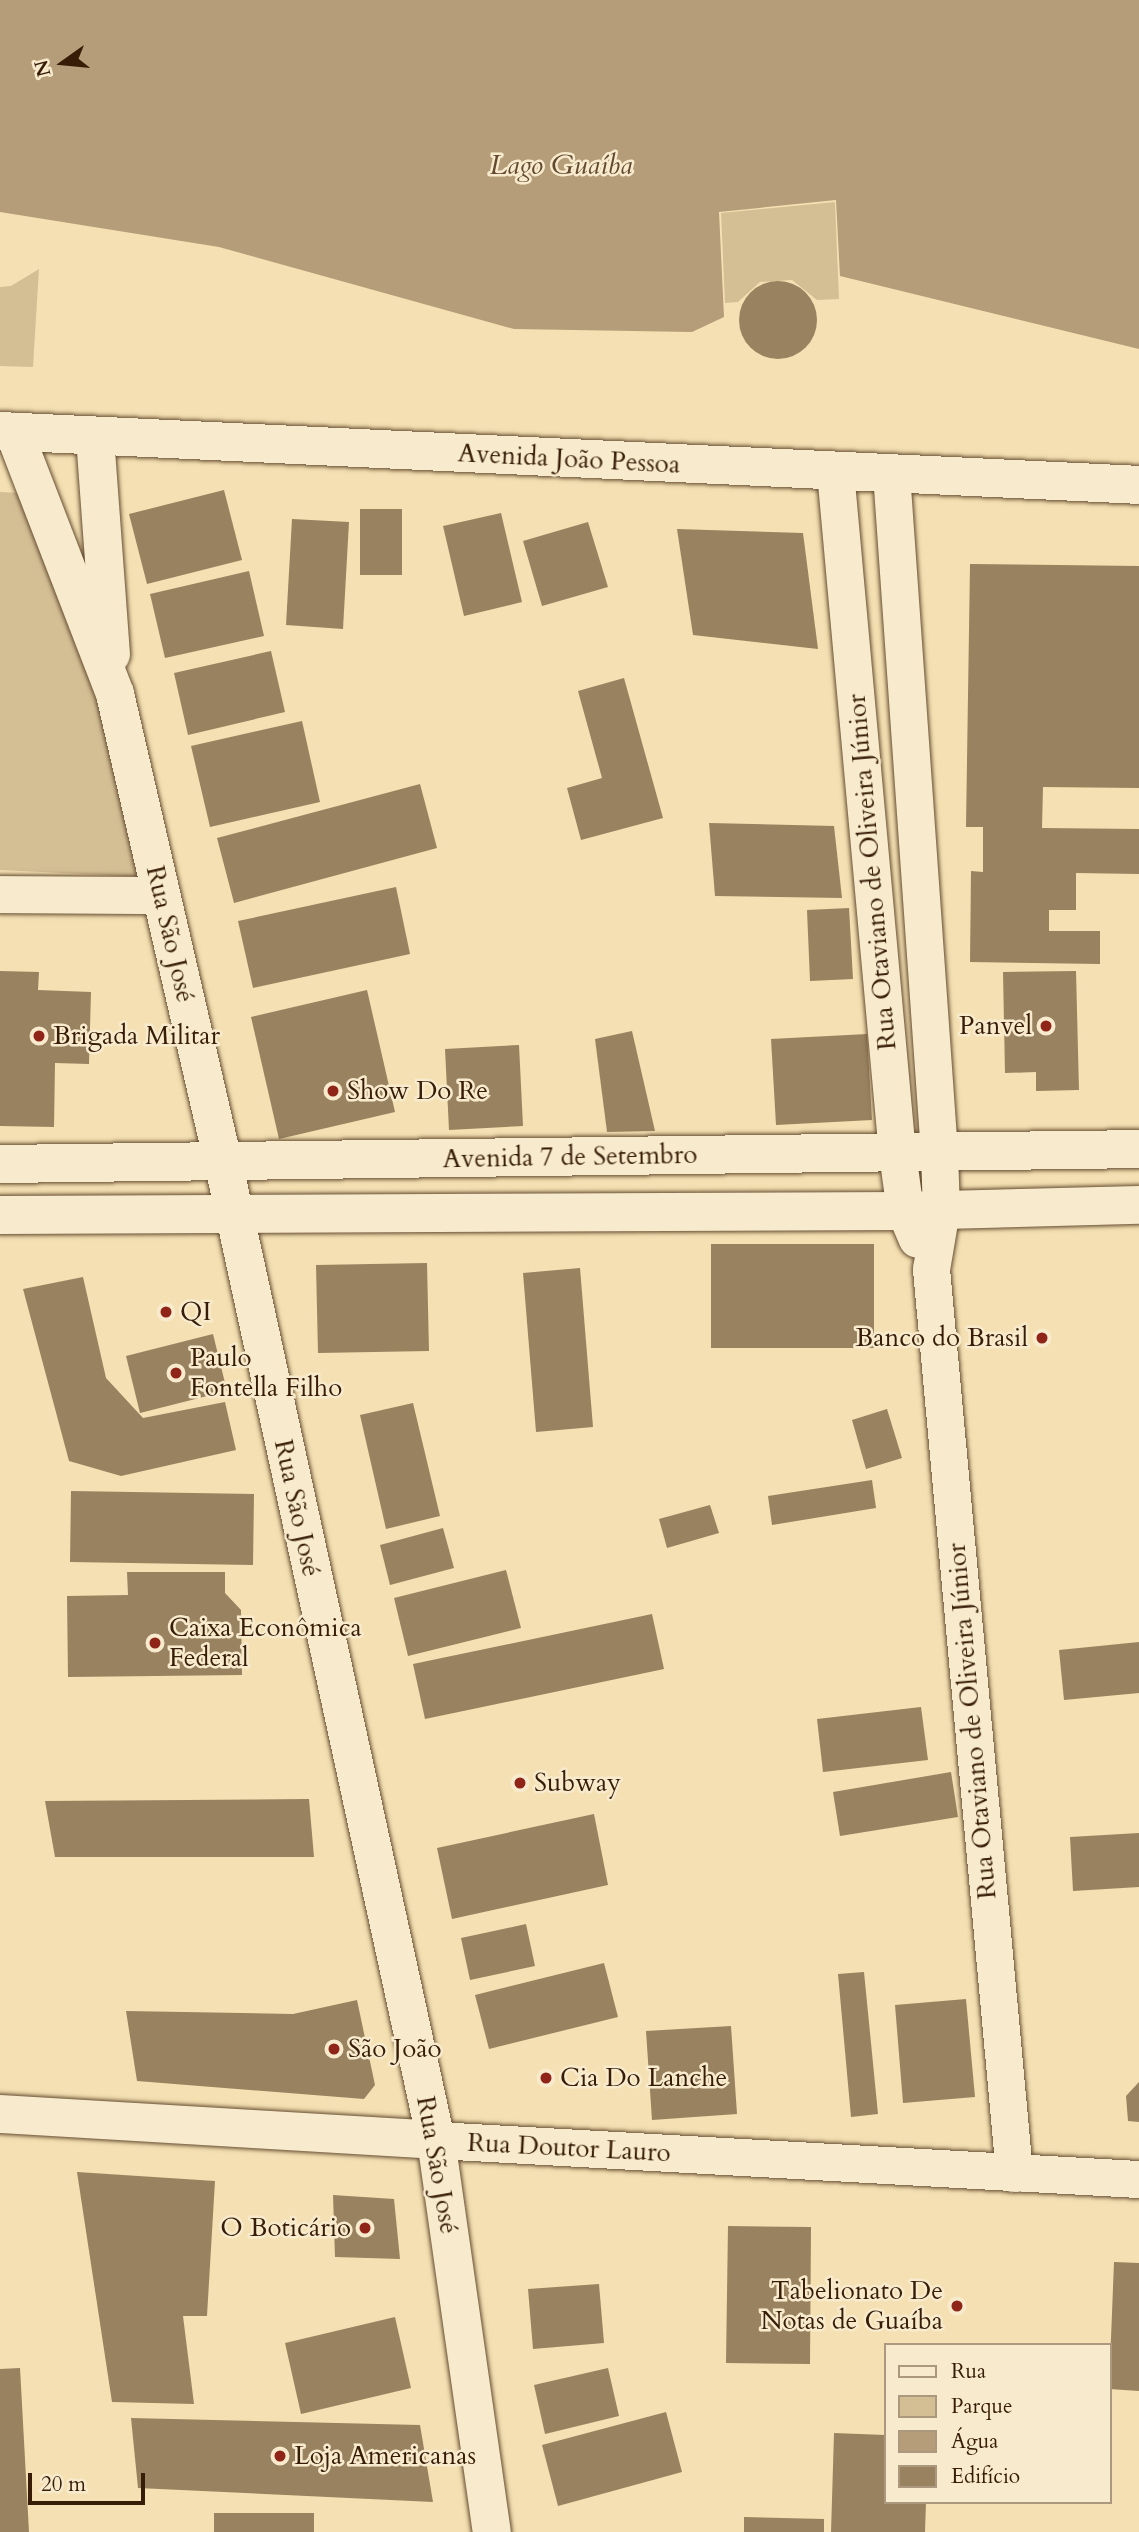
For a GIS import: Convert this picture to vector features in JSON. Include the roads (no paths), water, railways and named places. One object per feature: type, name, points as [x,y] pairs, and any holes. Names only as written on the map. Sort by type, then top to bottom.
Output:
[{"type":"street","name":"Avenida João Pessoa","points":[[7,431],[95,438],[1139,485]]},
{"type":"street","name":"Rua São José","points":[[7,431],[114,694]]},
{"type":"street","name":"Rua São José","points":[[95,438],[114,694],[223,1161],[436,2140],[492,2532]]},
{"type":"street","name":"Rua Otaviano de Oliveira Júnior","points":[[835,471],[897,1153],[923,1210],[931,1269],[1014,2173]]},
{"type":"street","name":"Rua Otaviano de Oliveira Júnior","points":[[891,473],[939,1153],[923,1210]]},
{"type":"street","points":[[857,718],[908,718]]},
{"type":"street","points":[[0,894],[161,895]]},
{"type":"street","points":[[876,919],[922,916]]},
{"type":"street","name":"Avenida 7 de Setembro","points":[[0,1164],[1139,1149]]},
{"type":"street","points":[[595,1157],[597,1212]]},
{"type":"street","name":"Avenida 7 de Setembro","points":[[0,1215],[923,1210],[1139,1205]]},
{"type":"street","name":"Rua Doutor Lauro","points":[[0,2114],[1139,2179]]},
{"type":"water","name":"Lago Guaíba","points":[[0,0],[1139,0],[1139,349],[840,276],[836,200],[719,212],[724,317],[692,332],[514,329],[219,247],[0,212]]},
{"type":"place","name":"Panvel","points":[[1046,1026]]},
{"type":"place","name":"Brigada Militar","points":[[39,1036]]},
{"type":"place","name":"Show Do Re","points":[[333,1091]]},
{"type":"place","name":"QI","points":[[166,1312]]},
{"type":"place","name":"Banco do Brasil","points":[[1042,1338]]},
{"type":"place","name":"Paulo Fontella Filho","points":[[176,1373]]},
{"type":"place","name":"Caixa Econômica Federal","points":[[155,1643]]},
{"type":"place","name":"Subway","points":[[520,1783]]},
{"type":"place","name":"São João","points":[[334,2049]]},
{"type":"place","name":"Cia Do Lanche","points":[[546,2078]]},
{"type":"place","name":"O Boticário","points":[[365,2228]]},
{"type":"place","name":"Tabelionato De Notas de Guaíba","points":[[957,2306]]},
{"type":"place","name":"Loja Americanas","points":[[280,2456]]}]
